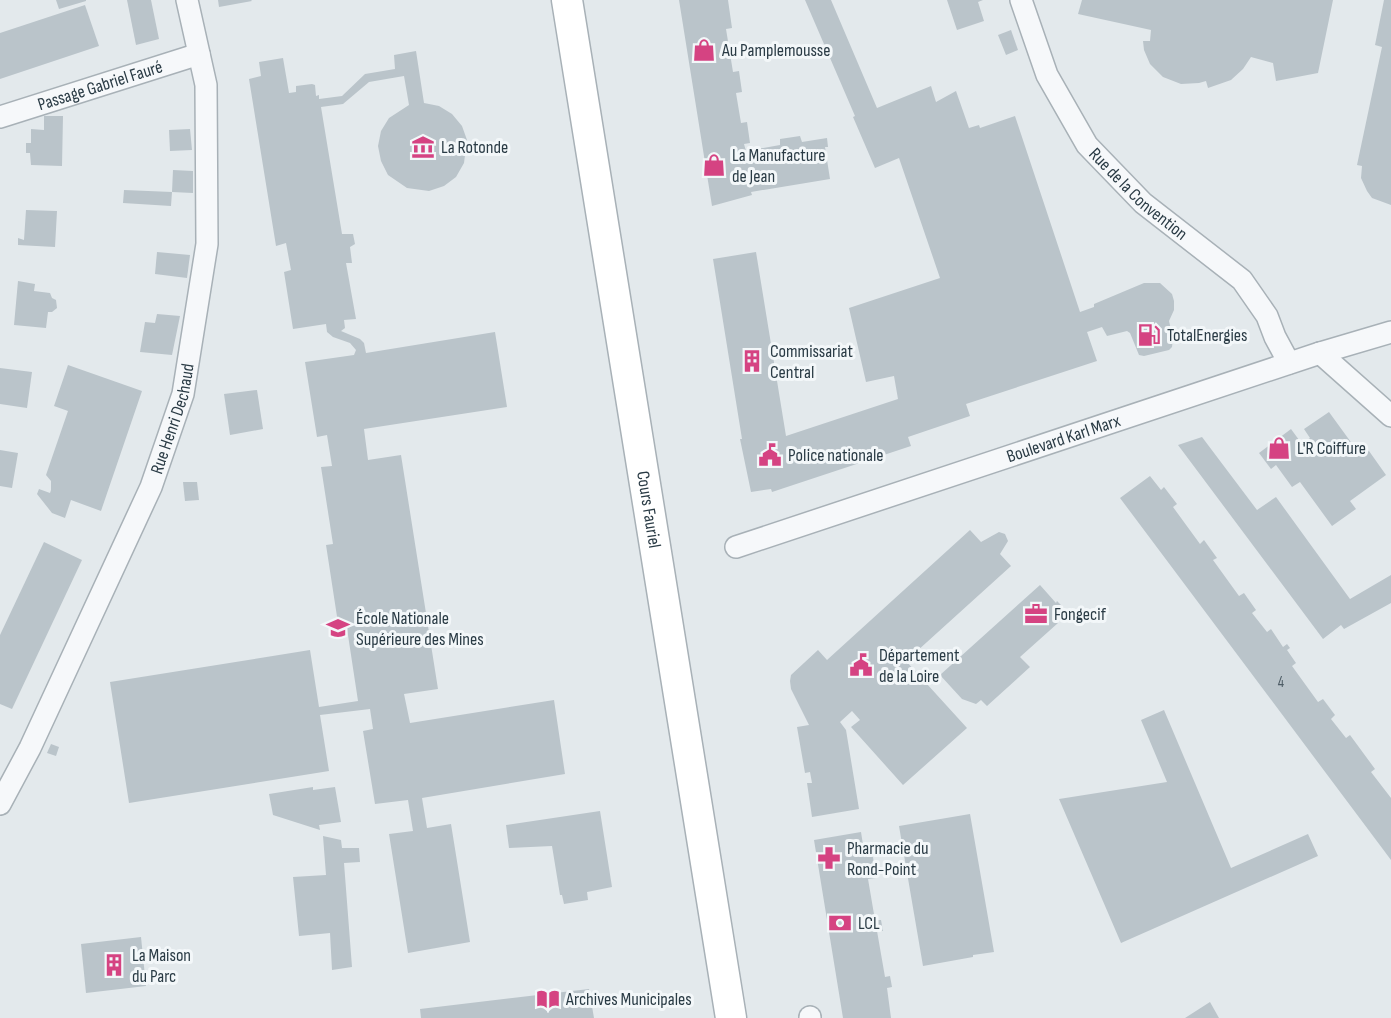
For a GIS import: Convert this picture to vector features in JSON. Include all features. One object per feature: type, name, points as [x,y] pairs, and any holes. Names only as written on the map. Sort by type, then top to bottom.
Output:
[{"type":"main road","name":"Cours Fauriel","points":[[567,0],[731,1018]]},
{"type":"street","name":"Rue Henri Dechaud","points":[[0,804],[30,748],[152,487],[183,394],[207,244],[206,85],[187,0]]},
{"type":"street","name":"Rue de la Convention","points":[[1021,0],[1047,75],[1087,145],[1143,203],[1242,280],[1267,316],[1289,363]]},
{"type":"street","name":"Passage Gabriel Fauré","points":[[0,117],[199,54]]},
{"type":"street","name":"Boulevard Karl Marx","points":[[736,547],[1289,363],[1391,333]]},
{"type":"street","points":[[1320,353],[1391,416]]},
{"type":"building","points":[[56,0],[86,0],[86,1],[59,9]]},
{"type":"building","points":[[127,0],[151,0],[159,39],[136,45]]},
{"type":"building","points":[[218,0],[251,0],[252,1],[219,7]]},
{"type":"building","points":[[679,0],[728,0],[732,28],[726,29],[733,72],[739,71],[742,92],[736,93],[741,123],[747,122],[750,143],[744,144],[746,151],[780,145],[780,139],[800,136],[802,142],[827,138],[828,147],[825,147],[830,179],[751,192],[752,195],[712,206]]},
{"type":"building","points":[[805,0],[831,0],[877,108],[931,86],[936,102],[956,91],[970,131],[969,128],[979,125],[980,128],[1015,116],[1080,312],[1144,283],[1160,283],[1172,294],[1174,301],[1174,310],[1169,321],[1173,338],[1172,347],[1169,350],[1144,356],[1139,355],[1127,331],[1107,336],[1102,327],[1087,332],[1097,361],[966,404],[970,416],[908,437],[911,446],[772,492],[771,489],[751,492],[740,439],[742,439],[713,259],[756,252],[786,436],[898,399],[894,376],[866,382],[849,308],[940,278],[899,158],[875,168]]},
{"type":"building","points":[[947,0],[983,0],[978,2],[984,21],[957,30]]},
{"type":"building","points":[[1082,0],[1333,0],[1318,73],[1276,81],[1273,63],[1251,57],[1243,69],[1231,80],[1208,88],[1206,81],[1181,84],[1163,77],[1150,64],[1144,50],[1143,41],[1150,41],[1151,30],[1078,14]]},
{"type":"building","points":[[1384,0],[1391,0],[1391,205],[1372,198],[1361,178],[1362,166],[1357,165],[1382,47],[1375,45]]},
{"type":"building","points":[[85,5],[99,46],[0,79],[0,33]]},
{"type":"building","points":[[1011,30],[1018,50],[1006,55],[998,35]]},
{"type":"building","points":[[416,51],[424,103],[439,106],[452,114],[462,126],[467,140],[464,163],[456,177],[444,186],[429,191],[407,188],[388,175],[381,161],[378,146],[381,131],[389,118],[409,105],[404,76],[369,82],[343,104],[321,107],[342,234],[353,234],[355,244],[350,247],[352,263],[346,263],[356,319],[344,320],[345,328],[341,331],[360,339],[364,343],[366,353],[495,332],[507,407],[364,429],[368,460],[401,455],[438,689],[404,694],[410,723],[554,700],[565,774],[422,798],[427,828],[451,824],[470,942],[408,953],[389,834],[413,831],[408,800],[375,804],[363,731],[373,729],[370,709],[320,715],[329,771],[129,803],[110,682],[310,650],[319,707],[358,701],[346,622],[338,623],[326,545],[333,544],[321,467],[332,466],[327,435],[317,437],[305,362],[354,355],[356,350],[350,343],[333,337],[327,332],[326,324],[293,329],[284,272],[291,270],[286,243],[276,246],[249,79],[261,76],[259,62],[283,58],[289,93],[296,92],[296,86],[312,84],[315,85],[316,96],[319,95],[319,99],[342,96],[365,74],[395,69],[394,55]]},
{"type":"building","points":[[44,116],[63,116],[62,166],[31,165],[30,153],[26,153],[26,143],[31,143],[31,129],[44,130]]},
{"type":"building","points":[[190,129],[192,150],[170,151],[169,130]]},
{"type":"building","points":[[173,170],[193,171],[193,193],[172,192]]},
{"type":"building","points":[[124,190],[172,192],[171,206],[123,203]]},
{"type":"building","points":[[26,210],[57,211],[55,247],[18,245],[18,238],[24,240]]},
{"type":"building","points":[[157,252],[190,255],[187,278],[155,274]]},
{"type":"building","points":[[18,281],[35,284],[34,291],[50,293],[56,300],[57,308],[48,312],[46,328],[14,325]]},
{"type":"building","points":[[157,314],[180,316],[172,355],[140,352],[145,322],[155,323]]},
{"type":"building","points":[[68,365],[142,391],[101,511],[71,500],[65,518],[52,513],[37,494],[39,489],[50,493],[51,490],[51,481],[46,475],[68,411],[54,406]]},
{"type":"building","points":[[0,368],[32,372],[27,408],[0,404]]},
{"type":"building","points":[[257,390],[263,429],[230,435],[224,394]]},
{"type":"building","points":[[1329,412],[1361,456],[1369,451],[1386,475],[1350,501],[1356,509],[1332,526],[1300,482],[1292,487],[1276,465],[1271,469],[1259,453],[1291,429],[1302,444],[1310,438],[1304,429]]},
{"type":"building","points":[[1202,437],[1257,510],[1276,497],[1350,599],[1391,575],[1391,603],[1344,629],[1341,625],[1323,639],[1178,445]]},
{"type":"building","points":[[0,450],[18,453],[12,488],[0,486]]},
{"type":"building","points":[[1150,476],[1161,490],[1164,487],[1177,504],[1173,507],[1200,544],[1204,540],[1217,558],[1213,560],[1239,596],[1244,593],[1256,610],[1252,613],[1267,632],[1271,629],[1283,647],[1287,644],[1290,648],[1287,650],[1296,663],[1292,666],[1318,702],[1323,699],[1335,715],[1331,719],[1346,738],[1350,735],[1375,769],[1371,772],[1391,798],[1391,860],[1120,498]]},
{"type":"building","points":[[183,482],[197,482],[199,500],[185,501]]},
{"type":"building","points":[[970,530],[981,542],[999,532],[1005,534],[1008,541],[1000,554],[1011,566],[906,661],[967,728],[903,785],[851,727],[860,720],[852,711],[840,722],[846,730],[859,809],[812,817],[807,783],[812,783],[810,772],[805,773],[797,727],[809,725],[791,689],[791,675],[818,650],[827,660]]},
{"type":"building","points":[[44,542],[82,560],[12,709],[0,704],[0,635]]},
{"type":"building","points":[[1040,585],[1056,603],[1057,601],[1062,606],[1060,607],[1064,611],[1054,619],[1058,623],[1020,657],[1030,667],[987,706],[981,700],[976,704],[962,699],[940,675]]},
{"type":"building","points":[[1164,710],[1231,868],[1308,834],[1318,856],[1121,943],[1059,799],[1167,782],[1141,720]]},
{"type":"building","points":[[51,744],[59,747],[56,756],[47,753]]},
{"type":"building","points":[[313,787],[313,790],[335,787],[341,822],[319,825],[320,830],[273,815],[269,794]]},
{"type":"building","points":[[600,811],[612,887],[587,892],[588,900],[564,904],[562,895],[560,895],[552,846],[509,848],[506,825]]},
{"type":"building","points":[[970,814],[994,952],[923,966],[899,826]]},
{"type":"building","points":[[861,832],[864,851],[872,850],[876,878],[868,879],[875,920],[881,920],[883,931],[877,931],[885,977],[890,976],[892,987],[887,988],[891,1018],[843,1018],[814,840]]},
{"type":"building","points":[[323,836],[341,840],[342,848],[359,848],[360,862],[344,863],[352,967],[332,970],[330,933],[299,936],[293,877],[326,875]]},
{"type":"building","name":"La Maison du Parc","points":[[141,937],[146,986],[86,993],[81,944]]},
{"type":"building","name":"Archives Municipales","points":[[589,989],[594,1018],[421,1018],[420,1009]]},
{"type":"building","points":[[1210,1002],[1219,1018],[1185,1018]]},
{"type":"place","name":"Au Pamplemousse","points":[[704,50]]},
{"type":"place","name":"La Rotonde","points":[[423,147]]},
{"type":"place","name":"La Manufacture de Jean","points":[[714,165]]},
{"type":"place","name":"TotalEnergies","points":[[1149,335]]},
{"type":"place","name":"Commissariat Central","points":[[752,361]]},
{"type":"place","name":"L'R Coiffure","points":[[1279,448]]},
{"type":"place","name":"Police nationale","points":[[770,455]]},
{"type":"place","name":"Fongecif","points":[[1036,614]]},
{"type":"place","name":"École Nationale Supérieure des Mines","points":[[338,628]]},
{"type":"place","name":"Département de la Loire","points":[[861,665]]},
{"type":"place","name":"Pharmacie du Rond-Point","points":[[829,858]]},
{"type":"place","name":"LCL","points":[[840,923]]},
{"type":"place","name":"La Maison du Parc","points":[[114,965]]},
{"type":"place","name":"Archives Municipales","points":[[548,999]]}]
